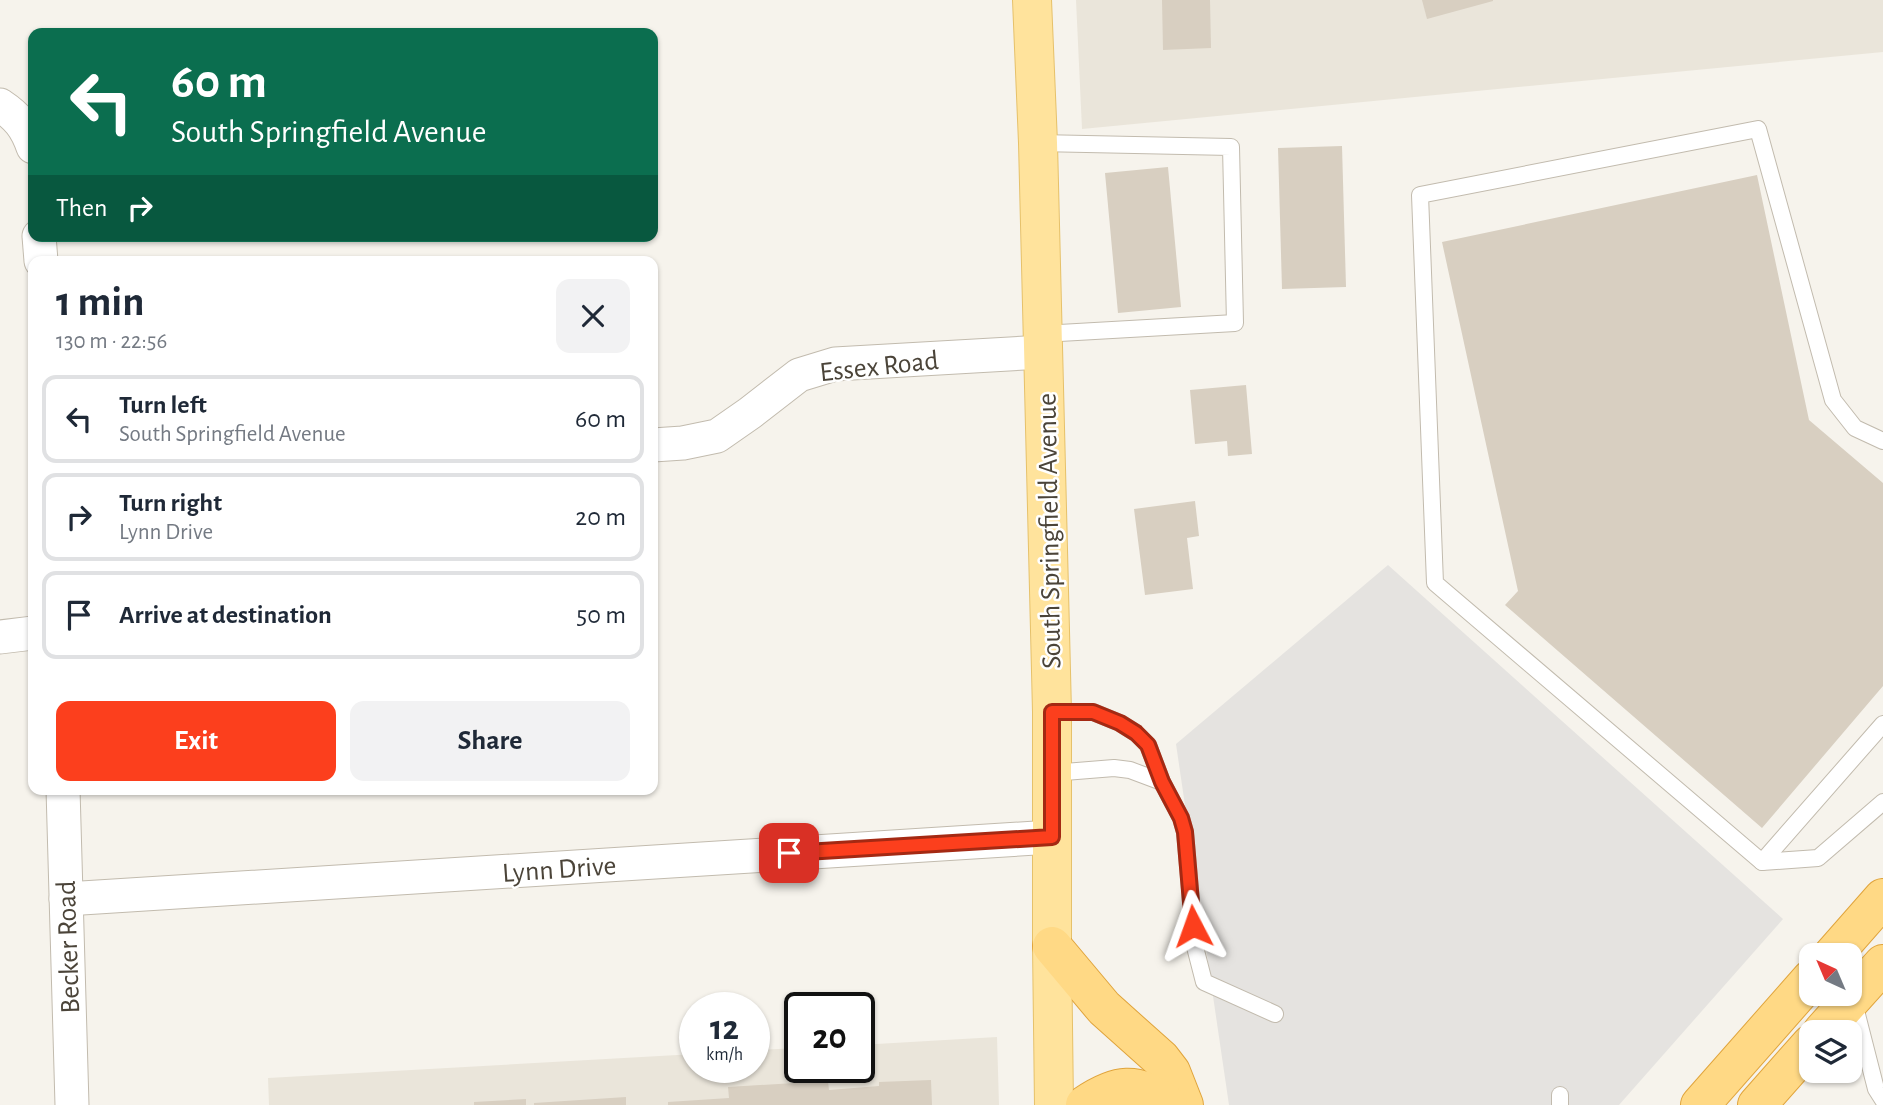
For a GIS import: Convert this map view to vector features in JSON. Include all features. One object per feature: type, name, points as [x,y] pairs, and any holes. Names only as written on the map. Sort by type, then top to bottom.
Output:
[{"type":"highway","points":[[1843,943],[1883,898]]},
{"type":"highway","points":[[1052,946],[1104,1009],[1161,1059],[1171,1072],[1184,1105]]},
{"type":"highway","points":[[1862,987],[1883,964]]},
{"type":"highway","points":[[1700,1105],[1799,993]]},
{"type":"highway","points":[[1833,1020],[1845,1006]]},
{"type":"highway","points":[[1757,1105],[1799,1058]]},
{"type":"highway","points":[[1084,1105],[1110,1090],[1124,1087],[1151,1093],[1168,1105]]},
{"type":"main road","name":"South Springfield Avenue","points":[[1032,0],[1052,712],[1054,1105]]},
{"type":"street","points":[[7,110],[28,134]]},
{"type":"street","name":"Essex Road","points":[[658,445],[717,436],[799,375],[835,364],[1043,343]]},
{"type":"street","points":[[0,637],[28,634]]},
{"type":"street","name":"Becker Road","points":[[63,795],[72,1105]]},
{"type":"street","name":"Lynn Drive","points":[[66,899],[1052,837]]},
{"type":"lane","points":[[1883,441],[1855,428],[1833,400],[1758,129],[1420,195],[1435,583],[1762,862],[1818,858],[1883,802]]},
{"type":"lane","points":[[1038,144],[1231,147],[1235,323],[1043,343]]},
{"type":"lane","points":[[1052,712],[1093,712],[1120,723],[1148,745],[1185,832],[1195,947],[1204,982],[1275,1014]]},
{"type":"lane","points":[[1762,862],[1883,724]]},
{"type":"lane","points":[[1052,773],[1114,768],[1130,770],[1162,782]]},
{"type":"lane","points":[[1854,1006],[1876,1089],[1883,1100]]},
{"type":"shaded area","points":[[1076,0],[1883,0],[1883,52],[1082,129]]},
{"type":"shaded area","points":[[1388,565],[1783,919],[1619,1105],[1229,1105],[1176,744]]},
{"type":"shaded area","points":[[997,1037],[999,1105],[269,1105],[268,1078],[679,1055],[679,1083],[770,1083],[770,1049],[784,1049],[784,1083],[875,1083],[875,1044]]},
{"type":"building","points":[[1162,0],[1210,0],[1211,48],[1163,50]]},
{"type":"building","points":[[1422,0],[1493,0],[1493,1],[1427,19]]},
{"type":"building","points":[[1342,146],[1346,287],[1282,289],[1278,148]]},
{"type":"building","points":[[1168,167],[1181,307],[1118,313],[1105,173]]},
{"type":"building","points":[[1757,175],[1809,420],[1883,483],[1883,686],[1762,828],[1505,605],[1518,591],[1442,242]]},
{"type":"building","points":[[1246,385],[1252,454],[1228,456],[1227,441],[1195,444],[1190,390]]},
{"type":"building","points":[[1195,501],[1199,536],[1187,538],[1193,589],[1145,595],[1134,509]]},
{"type":"building","points":[[931,1080],[932,1105],[668,1105],[668,1102],[729,1098],[728,1087],[828,1083],[829,1090],[879,1086],[879,1082]]},
{"type":"building","points":[[626,1097],[626,1105],[534,1105],[534,1103]]},
{"type":"building","points":[[526,1099],[526,1105],[474,1105],[474,1102]]},
{"type":"route","points":[[789,853],[1052,837],[1052,712],[1093,712],[1120,723],[1148,745],[1185,832],[1193,926]]}]
